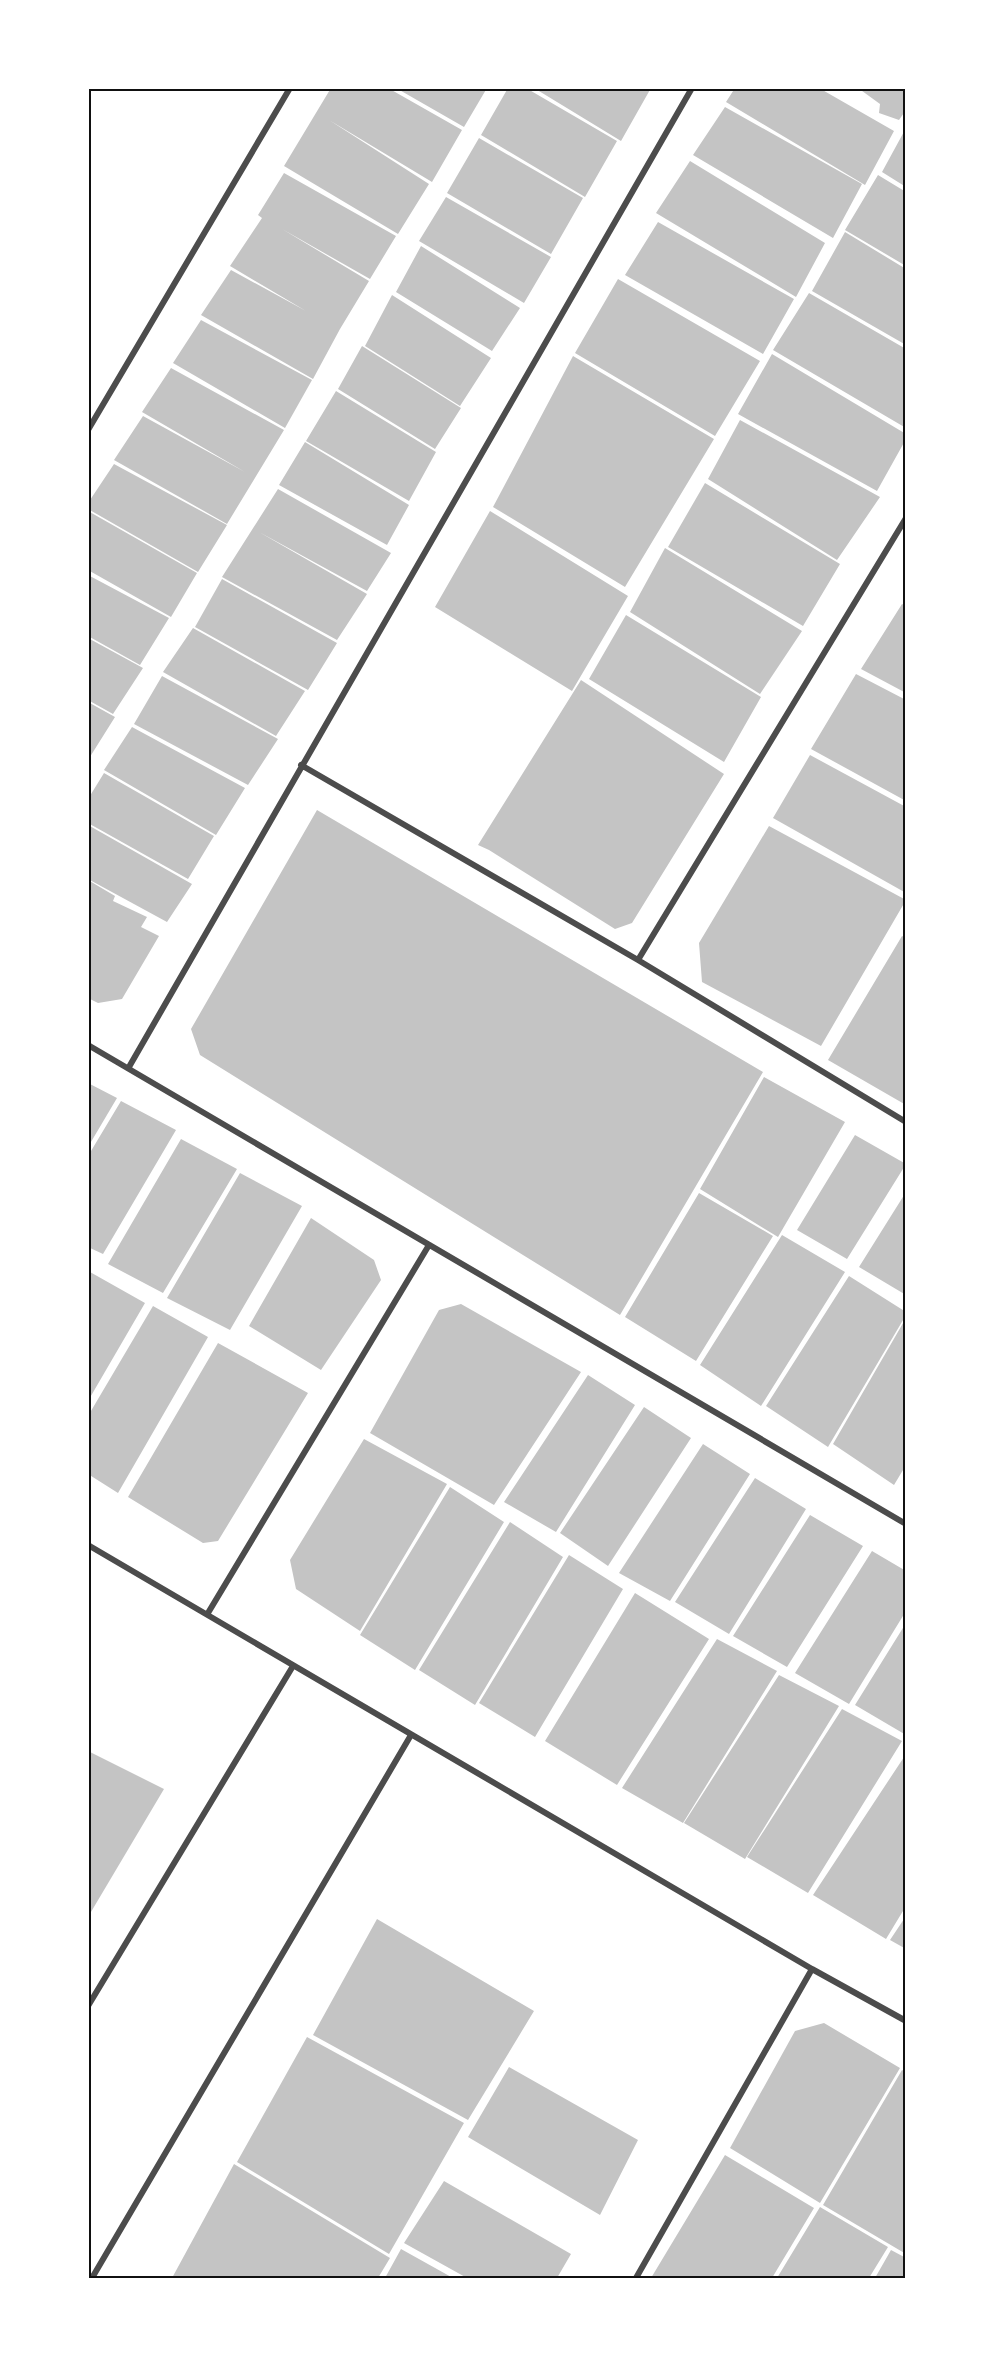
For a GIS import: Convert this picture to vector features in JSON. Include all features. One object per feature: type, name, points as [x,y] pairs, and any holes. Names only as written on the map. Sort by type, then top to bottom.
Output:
[{"type":"street","points":[[88,430],[290,88]]},
{"type":"street","points":[[129,1067],[693,88]]},
{"type":"street","points":[[638,960],[906,518]]},
{"type":"street","points":[[302,765],[638,960],[906,1122]]},
{"type":"street","points":[[88,1045],[906,1524]]},
{"type":"street","points":[[208,1613],[429,1245]]},
{"type":"street","points":[[88,1545],[208,1613],[293,1666],[812,1969],[906,2021]]},
{"type":"street","points":[[88,2006],[293,1666]]},
{"type":"street","points":[[92,2278],[411,1735]]},
{"type":"street","points":[[636,2278],[812,1969]]},
{"type":"building","points":[[331,88],[388,88],[462,130],[432,182],[329,120],[429,184],[398,234],[284,166]]},
{"type":"building","points":[[396,88],[487,88],[464,127]]},
{"type":"building","points":[[508,88],[526,88],[617,141],[585,197],[481,135]]},
{"type":"building","points":[[534,88],[651,88],[621,141]]},
{"type":"building","points":[[735,88],[819,88],[894,131],[865,185],[726,102]]},
{"type":"building","points":[[858,88],[906,88],[906,110],[899,120],[879,113],[880,104]]},
{"type":"building","points":[[725,107],[862,184],[833,238],[693,155]]},
{"type":"building","points":[[906,128],[906,187],[882,172]]},
{"type":"building","points":[[479,138],[583,198],[551,254],[447,193]]},
{"type":"building","points":[[690,161],[825,243],[796,297],[656,213]]},
{"type":"building","points":[[284,173],[396,236],[370,279],[282,229],[369,281],[313,379],[201,315],[231,270],[306,311],[230,266],[262,218],[258,215]]},
{"type":"building","points":[[878,175],[906,192],[906,266],[845,230]]},
{"type":"building","points":[[446,197],[551,257],[524,303],[419,241]]},
{"type":"building","points":[[658,222],[794,299],[763,354],[625,275]]},
{"type":"building","points":[[845,232],[906,269],[906,345],[812,291]]},
{"type":"building","points":[[421,246],[520,308],[492,351],[396,292]]},
{"type":"building","points":[[618,279],[760,361],[715,436],[575,353]]},
{"type":"building","points":[[809,293],[906,349],[906,428],[773,350]]},
{"type":"building","points":[[392,295],[491,358],[460,406],[365,346]]},
{"type":"building","points":[[201,320],[312,380],[285,428],[173,363]]},
{"type":"building","points":[[362,346],[461,408],[435,449],[338,389]]},
{"type":"building","points":[[772,354],[906,434],[906,439],[877,491],[738,414]]},
{"type":"building","points":[[573,356],[714,439],[625,587],[493,507]]},
{"type":"building","points":[[171,368],[284,430],[227,524],[114,460],[143,416],[245,472],[142,412]]},
{"type":"building","points":[[336,391],[436,452],[409,501],[306,441]]},
{"type":"building","points":[[740,420],[880,497],[837,560],[708,479]]},
{"type":"building","points":[[305,442],[409,505],[387,545],[279,485]]},
{"type":"building","points":[[114,464],[227,525],[198,572],[88,509],[88,503]]},
{"type":"building","points":[[705,483],[840,564],[803,626],[668,547]]},
{"type":"building","points":[[278,489],[391,553],[367,591],[259,532],[367,594],[337,640],[222,577]]},
{"type":"building","points":[[88,511],[197,573],[171,617],[88,570]]},
{"type":"building","points":[[490,511],[628,596],[572,691],[435,607]]},
{"type":"building","points":[[665,548],[802,631],[760,694],[630,612]]},
{"type":"building","points":[[88,575],[169,618],[140,665],[88,636]]},
{"type":"building","points":[[222,579],[337,643],[308,690],[195,627]]},
{"type":"building","points":[[902,604],[906,606],[906,693],[861,669]]},
{"type":"building","points":[[626,615],[761,697],[724,762],[589,679]]},
{"type":"building","points":[[193,628],[305,691],[276,736],[163,672]]},
{"type":"building","points":[[88,638],[143,668],[113,714],[88,700]]},
{"type":"building","points":[[856,674],[906,700],[906,801],[811,749]]},
{"type":"building","points":[[162,676],[278,739],[248,785],[134,724]]},
{"type":"building","points":[[581,680],[724,774],[632,923],[615,929],[478,845]]},
{"type":"building","points":[[88,702],[115,717],[88,760]]},
{"type":"building","points":[[132,727],[245,788],[216,835],[104,770]]},
{"type":"building","points":[[810,755],[906,807],[906,893],[773,818]]},
{"type":"building","points":[[104,773],[214,836],[188,879],[88,823],[88,799]]},
{"type":"building","points":[[317,810],[763,1072],[620,1315],[200,1055],[191,1029]]},
{"type":"building","points":[[88,825],[192,884],[167,922],[88,879]]},
{"type":"building","points":[[769,826],[906,900],[821,1046],[702,982],[699,943]]},
{"type":"building","points":[[88,880],[115,896],[113,901],[147,917],[141,927],[159,936],[122,999],[98,1003],[88,998]]},
{"type":"building","points":[[902,936],[906,938],[906,1105],[828,1060]]},
{"type":"building","points":[[764,1077],[845,1122],[778,1237],[700,1189]]},
{"type":"building","points":[[88,1083],[117,1098],[88,1147]]},
{"type":"building","points":[[121,1101],[176,1130],[103,1254],[88,1247],[88,1156]]},
{"type":"building","points":[[855,1135],[906,1164],[847,1259],[797,1230]]},
{"type":"building","points":[[181,1139],[237,1169],[163,1293],[108,1264]]},
{"type":"building","points":[[240,1173],[302,1206],[230,1330],[167,1298]]},
{"type":"building","points":[[906,1192],[906,1295],[859,1267]]},
{"type":"building","points":[[699,1193],[773,1236],[696,1361],[625,1317]]},
{"type":"building","points":[[311,1218],[374,1260],[381,1280],[321,1370],[249,1326]]},
{"type":"building","points":[[782,1235],[845,1272],[761,1406],[700,1365]]},
{"type":"building","points":[[90,1272],[145,1303],[88,1401],[88,1275]]},
{"type":"building","points":[[849,1276],[906,1312],[906,1315],[828,1447],[766,1406]]},
{"type":"building","points":[[461,1304],[581,1372],[494,1505],[370,1433],[439,1310]]},
{"type":"building","points":[[153,1306],[208,1337],[118,1493],[88,1474],[88,1416]]},
{"type":"building","points":[[906,1318],[906,1465],[894,1485],[833,1444]]},
{"type":"building","points":[[218,1343],[308,1393],[218,1541],[203,1543],[128,1497]]},
{"type":"building","points":[[588,1375],[635,1405],[556,1532],[504,1502]]},
{"type":"building","points":[[644,1407],[691,1438],[608,1566],[560,1533]]},
{"type":"building","points":[[364,1439],[447,1484],[360,1631],[296,1589],[290,1560]]},
{"type":"building","points":[[703,1444],[750,1474],[670,1601],[619,1573]]},
{"type":"building","points":[[755,1478],[806,1509],[729,1634],[675,1602]]},
{"type":"building","points":[[450,1487],[504,1522],[415,1670],[360,1635]]},
{"type":"building","points":[[810,1515],[863,1546],[787,1667],[733,1636]]},
{"type":"building","points":[[510,1522],[563,1557],[475,1705],[419,1670]]},
{"type":"building","points":[[872,1551],[906,1571],[906,1611],[849,1704],[795,1673]]},
{"type":"building","points":[[569,1555],[623,1589],[535,1737],[479,1703]]},
{"type":"building","points":[[635,1593],[709,1639],[617,1785],[545,1741]]},
{"type":"building","points":[[906,1623],[906,1735],[855,1705]]},
{"type":"building","points":[[717,1639],[777,1671],[683,1823],[622,1788]]},
{"type":"building","points":[[779,1675],[839,1706],[745,1859],[684,1823]]},
{"type":"building","points":[[842,1709],[902,1741],[808,1893],[747,1857]]},
{"type":"building","points":[[88,1751],[164,1789],[88,1917]]},
{"type":"building","points":[[906,1754],[906,1906],[886,1939],[813,1895]]},
{"type":"building","points":[[906,1916],[906,1949],[890,1940]]},
{"type":"building","points":[[377,1919],[534,2011],[468,2120],[313,2035]]},
{"type":"building","points":[[824,2023],[900,2068],[820,2203],[730,2148],[795,2031]]},
{"type":"building","points":[[307,2037],[464,2123],[389,2254],[237,2162]]},
{"type":"building","points":[[509,2067],[638,2140],[600,2215],[468,2137]]},
{"type":"building","points":[[902,2070],[906,2072],[906,2254],[823,2205]]},
{"type":"building","points":[[725,2155],[814,2208],[772,2278],[651,2278]]},
{"type":"building","points":[[234,2164],[390,2258],[378,2278],[172,2278]]},
{"type":"building","points":[[444,2181],[571,2254],[557,2278],[467,2278],[404,2243]]},
{"type":"building","points":[[820,2207],[888,2247],[869,2278],[777,2278]]},
{"type":"building","points":[[401,2249],[453,2278],[385,2278]]},
{"type":"building","points":[[891,2250],[906,2258],[906,2278],[875,2278]]}]
